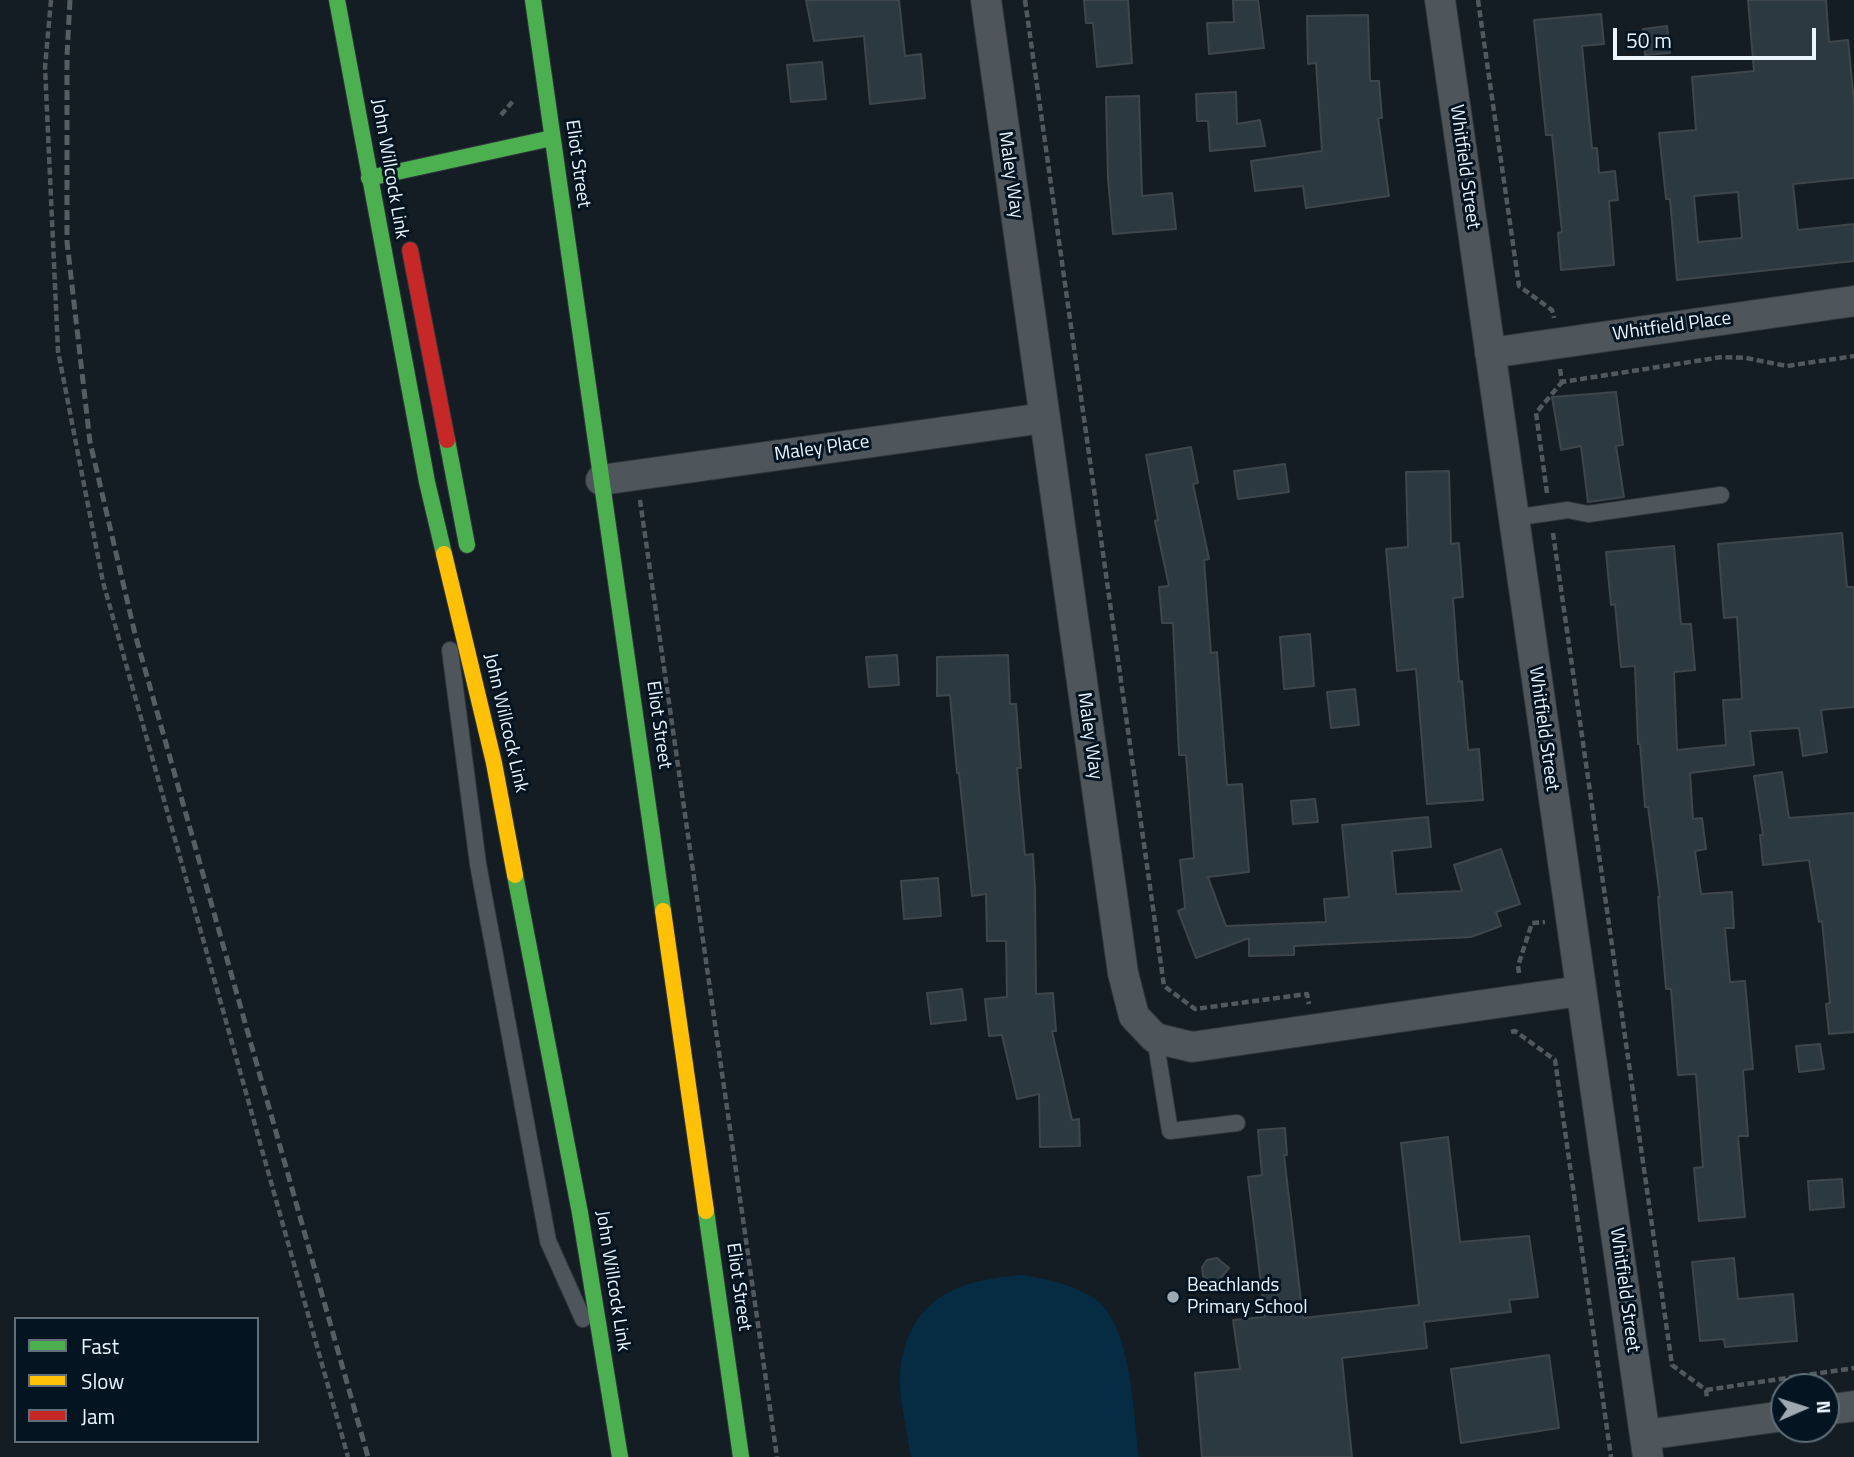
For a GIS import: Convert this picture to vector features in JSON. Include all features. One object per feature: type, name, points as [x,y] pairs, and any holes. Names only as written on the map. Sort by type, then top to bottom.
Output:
[{"type":"main road","name":"John Willcock Link","points":[[337,0],[427,482],[495,763],[580,1213],[620,1457]]},
{"type":"main road","name":"Eliot Street","points":[[533,0],[741,1457]]},
{"type":"main road","points":[[369,178],[552,138]]},
{"type":"main road","name":"John Willcock Link","points":[[408,240],[471,565]]},
{"type":"main road","name":"John Willcock Link","points":[[503,729],[604,1263]]},
{"type":"street","name":"Maley Way","points":[[986,0],[1123,973],[1135,1016],[1155,1038]]},
{"type":"street","name":"Whitfield Street","points":[[1440,0],[1647,1446]]},
{"type":"street","name":"Whitfield Place","points":[[1490,353],[1854,301]]},
{"type":"street","name":"Maley Place","points":[[601,480],[1044,418]]},
{"type":"street","points":[[1155,1038],[1192,1047],[1580,991]]},
{"type":"street","points":[[1647,1446],[1770,1419]]},
{"type":"lane","points":[[427,482],[478,864],[548,1241],[605,1369]]},
{"type":"lane","points":[[1513,518],[1568,510],[1587,514],[1721,495]]},
{"type":"lane","points":[[1155,1038],[1170,1131],[1237,1123]]},
{"type":"path","points":[[51,0],[45,67],[58,351],[103,582],[348,1457]]},
{"type":"path","points":[[1025,0],[1164,986],[1195,1009],[1307,994]]},
{"type":"path","points":[[1478,0],[1519,286],[1552,310],[1555,328]]},
{"type":"path","points":[[1708,1400],[1706,1390],[1672,1365],[1536,413],[1562,382],[1722,357],[1746,358],[1787,366],[1854,356]]},
{"type":"path","points":[[1559,362],[1562,382]]},
{"type":"path","points":[[641,503],[777,1457]]},
{"type":"path","points":[[1519,972],[1518,966],[1532,923],[1543,922]]},
{"type":"path","points":[[1526,1027],[1526,1039]]},
{"type":"path","points":[[1502,1033],[1515,1031],[1555,1060],[1611,1457]]},
{"type":"path","points":[[1706,1390],[1854,1368]]},
{"type":"shaded area","points":[[1021,1275],[1050,1280],[1077,1289],[1094,1298],[1107,1311],[1123,1348],[1139,1457],[911,1457],[900,1375],[905,1346],[916,1322],[939,1298],[953,1290],[985,1280]]},
{"type":"building","points":[[806,0],[899,0],[905,56],[921,54],[925,98],[870,104],[864,36],[814,41]]},
{"type":"building","points":[[1084,0],[1128,0],[1132,63],[1097,67],[1093,23],[1086,23]]},
{"type":"building","points":[[1233,0],[1258,0],[1264,48],[1209,54],[1207,23],[1234,22]]},
{"type":"building","points":[[1748,0],[1826,0],[1829,42],[1848,40],[1854,102],[1854,178],[1793,184],[1798,230],[1854,224],[1854,261],[1677,280],[1670,199],[1666,199],[1659,133],[1696,130],[1692,77],[1754,71]],"holes":[[[1738,192],[1742,238],[1698,242],[1694,196]]]},
{"type":"building","points":[[1601,14],[1604,44],[1582,46],[1592,148],[1597,148],[1599,173],[1615,171],[1618,200],[1609,201],[1614,265],[1561,270],[1558,233],[1562,232],[1552,135],[1546,135],[1534,20]]},
{"type":"building","points":[[1368,15],[1370,81],[1379,81],[1382,118],[1378,118],[1389,196],[1306,208],[1303,186],[1255,191],[1251,161],[1322,151],[1316,63],[1308,64],[1307,16]]},
{"type":"building","points":[[1667,26],[1670,53],[1645,55],[1643,29]]},
{"type":"building","points":[[822,62],[826,99],[791,102],[787,65]]},
{"type":"building","points":[[1236,92],[1237,124],[1260,120],[1265,146],[1210,151],[1208,121],[1197,121],[1196,94]]},
{"type":"building","points":[[1139,96],[1142,196],[1172,193],[1176,229],[1113,234],[1108,179],[1106,97]]},
{"type":"building","points":[[1616,392],[1623,445],[1616,446],[1624,497],[1588,502],[1581,446],[1561,450],[1552,397]]},
{"type":"building","points":[[1191,447],[1198,483],[1193,484],[1209,559],[1204,560],[1211,653],[1217,652],[1227,785],[1242,784],[1249,872],[1208,877],[1226,926],[1326,922],[1324,899],[1349,897],[1342,825],[1428,817],[1431,847],[1392,851],[1396,894],[1462,891],[1454,865],[1501,849],[1520,904],[1496,912],[1501,926],[1471,937],[1294,946],[1294,955],[1249,956],[1249,938],[1196,958],[1178,911],[1185,908],[1180,860],[1194,858],[1186,755],[1179,755],[1173,623],[1162,623],[1159,587],[1169,586],[1155,521],[1158,520],[1146,455]]},
{"type":"building","points":[[1285,464],[1289,492],[1238,499],[1234,471]]},
{"type":"building","points":[[1449,471],[1451,544],[1459,543],[1463,597],[1453,598],[1459,682],[1462,681],[1468,750],[1479,749],[1483,800],[1427,804],[1416,669],[1397,671],[1386,549],[1408,547],[1406,472]]},
{"type":"building","points":[[1842,533],[1847,587],[1854,587],[1854,707],[1821,710],[1827,752],[1803,756],[1799,728],[1750,731],[1754,765],[1690,773],[1693,819],[1702,818],[1706,849],[1695,851],[1701,894],[1732,892],[1734,928],[1725,928],[1730,982],[1745,981],[1753,1069],[1743,1070],[1748,1136],[1738,1136],[1745,1217],[1699,1221],[1694,1168],[1703,1167],[1696,1074],[1678,1075],[1671,989],[1666,989],[1660,897],[1638,744],[1635,666],[1621,667],[1615,604],[1611,605],[1606,552],[1674,546],[1681,624],[1691,624],[1695,670],[1674,672],[1677,750],[1726,745],[1723,700],[1742,699],[1737,617],[1724,618],[1718,544]]},
{"type":"building","points":[[1310,634],[1314,686],[1284,689],[1280,637]]},
{"type":"building","points":[[897,655],[899,685],[869,687],[866,657]]},
{"type":"building","points":[[1008,655],[1010,704],[1016,704],[1021,768],[1017,768],[1025,855],[1033,854],[1036,994],[1053,993],[1056,1031],[1052,1031],[1072,1120],[1079,1119],[1080,1146],[1040,1147],[1039,1094],[1017,1099],[1002,1035],[989,1036],[985,999],[1007,997],[1006,941],[987,941],[986,894],[972,896],[950,695],[937,696],[937,657]]},
{"type":"building","points":[[1355,689],[1359,725],[1331,728],[1327,692]]},
{"type":"building","points":[[1782,772],[1789,818],[1854,813],[1854,1032],[1829,1034],[1826,1004],[1830,1003],[1822,921],[1819,922],[1809,860],[1763,865],[1760,835],[1763,835],[1754,776]]},
{"type":"building","points":[[1315,799],[1318,822],[1293,824],[1291,801]]},
{"type":"building","points":[[938,878],[941,916],[904,919],[901,881]]},
{"type":"building","points":[[962,989],[966,1020],[931,1024],[927,993]]},
{"type":"building","points":[[1820,1044],[1824,1069],[1799,1072],[1796,1046]]},
{"type":"building","points":[[1285,1128],[1287,1155],[1284,1155],[1303,1318],[1419,1305],[1401,1143],[1448,1137],[1460,1242],[1529,1236],[1538,1297],[1509,1300],[1511,1312],[1424,1322],[1427,1348],[1342,1358],[1352,1457],[1202,1457],[1195,1373],[1240,1369],[1233,1320],[1265,1317],[1248,1177],[1262,1175],[1258,1130]]},
{"type":"building","points":[[1842,1179],[1844,1207],[1810,1210],[1808,1181]]},
{"type":"building","points":[[1217,1258],[1229,1268],[1219,1280],[1210,1281],[1203,1276],[1202,1267],[1207,1260]]},
{"type":"building","points":[[1734,1258],[1738,1299],[1793,1294],[1797,1341],[1725,1347],[1724,1339],[1700,1341],[1692,1262]]},
{"type":"building","points":[[1549,1355],[1559,1428],[1461,1443],[1451,1369]]},
{"type":"railway","points":[[70,0],[67,56],[67,242],[90,442],[135,634],[368,1457]]},
{"type":"traffic: fast","points":[[337,0],[427,482],[444,554]]},
{"type":"traffic: fast","points":[[533,0],[663,911]]},
{"type":"traffic: fast","points":[[369,178],[552,138]]},
{"type":"traffic: fast","points":[[447,440],[467,545]]},
{"type":"traffic: fast","points":[[515,875],[580,1213],[620,1457]]},
{"type":"traffic: fast","points":[[706,1211],[741,1457]]},
{"type":"traffic: slow","points":[[444,554],[494,763],[515,875]]},
{"type":"traffic: slow","points":[[663,911],[706,1211]]},
{"type":"traffic: jam","points":[[410,250],[447,440]]},
{"type":"place","name":"Beachlands Primary School","points":[[1173,1297]]}]
